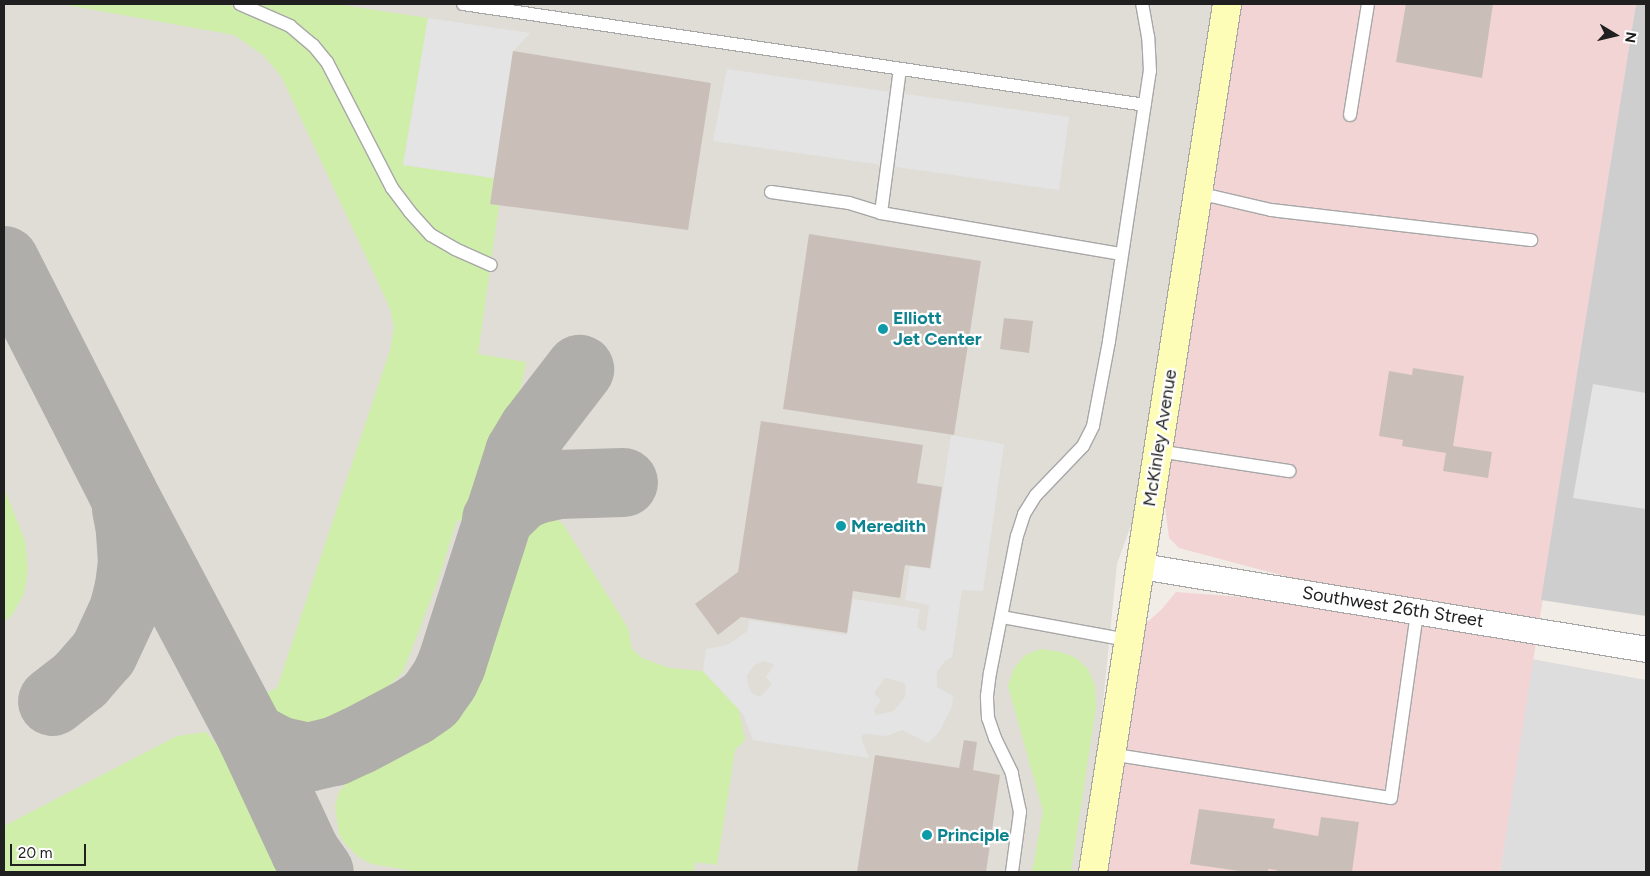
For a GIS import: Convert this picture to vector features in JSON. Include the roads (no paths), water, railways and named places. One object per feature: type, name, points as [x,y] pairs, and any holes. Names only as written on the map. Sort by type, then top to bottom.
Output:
[{"type":"main road","name":"McKinley Avenue","points":[[1093,872],[1127,640],[1227,4]]},
{"type":"street","name":"Southwest 26th Street","points":[[1140,566],[1646,648]]},
{"type":"lane","points":[[240,4],[290,26],[313,45],[326,62],[392,188],[410,212],[431,235],[455,250],[491,265]]},
{"type":"lane","points":[[463,4],[1145,105]]},
{"type":"lane","points":[[1012,872],[1020,812],[1012,773],[995,738],[988,718],[987,696],[990,673],[1017,536],[1024,514],[1036,495],[1083,446],[1093,426],[1150,71],[1148,37],[1142,4]]},
{"type":"lane","points":[[1350,115],[1368,4]]},
{"type":"lane","points":[[881,212],[900,69]]},
{"type":"lane","points":[[771,192],[849,203],[881,212],[1122,254]]},
{"type":"lane","points":[[1198,193],[1271,210],[1531,240]]},
{"type":"lane","points":[[1158,451],[1289,471]]},
{"type":"lane","points":[[1110,754],[1391,798],[1417,612]]},
{"type":"lane","points":[[1002,617],[1127,640]]},
{"type":"place","name":"Elliott Jet Center","points":[[883,329]]},
{"type":"place","name":"Meredith","points":[[841,526]]},
{"type":"place","name":"Principle","points":[[927,835]]}]
